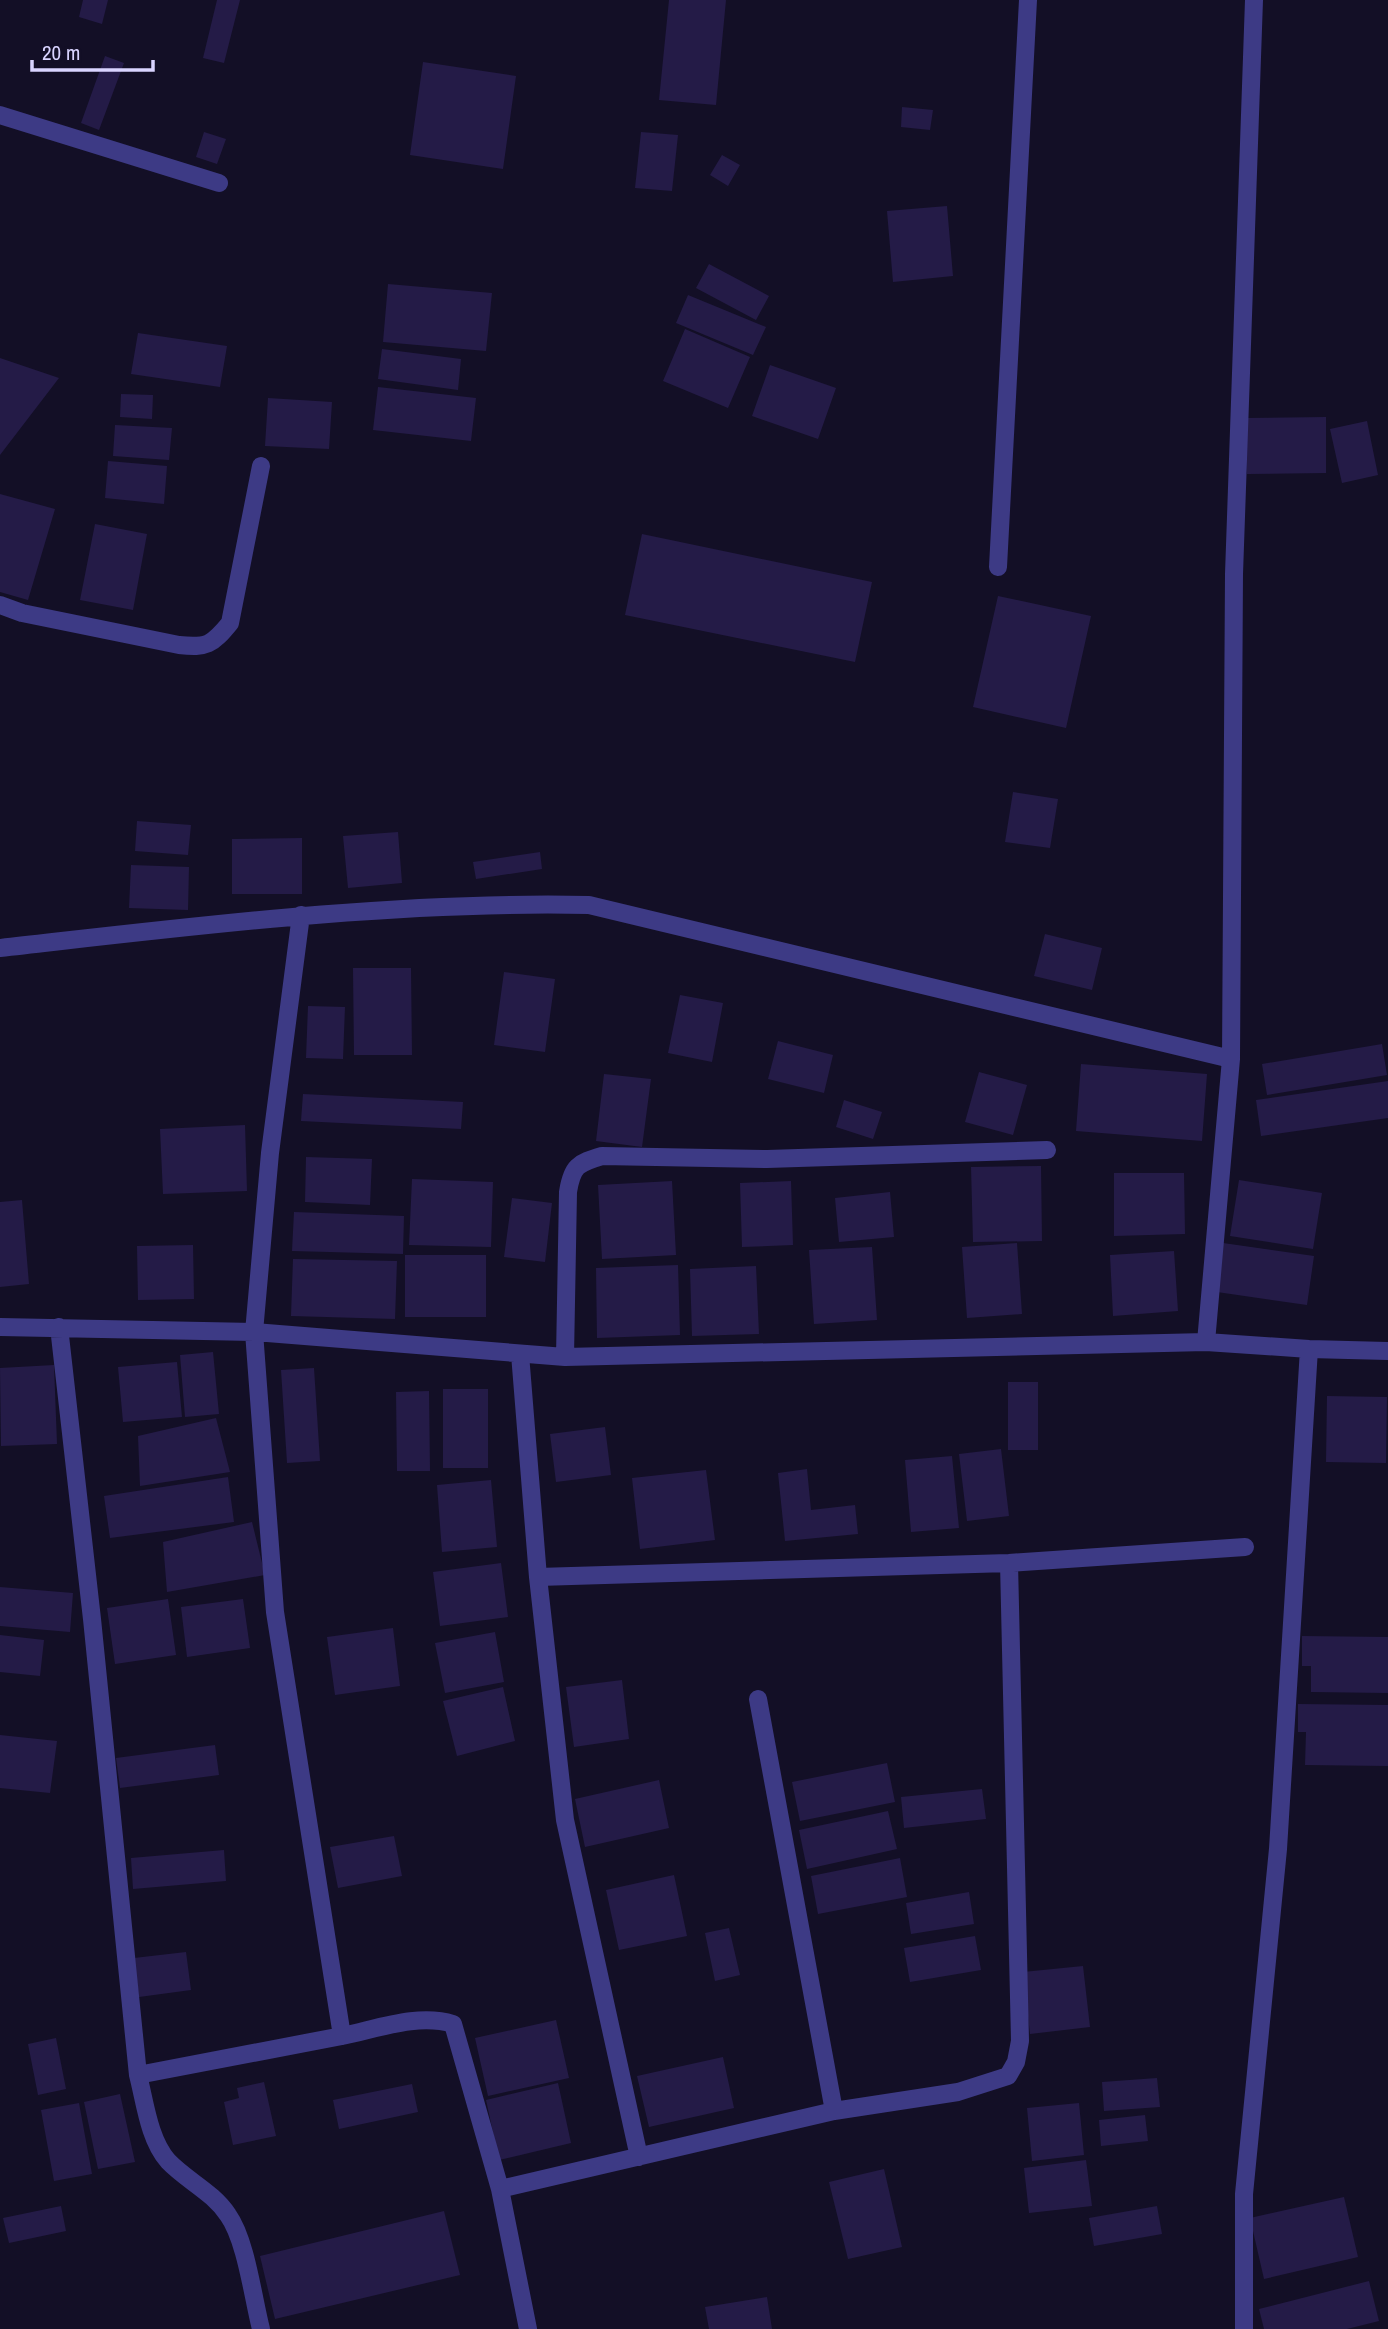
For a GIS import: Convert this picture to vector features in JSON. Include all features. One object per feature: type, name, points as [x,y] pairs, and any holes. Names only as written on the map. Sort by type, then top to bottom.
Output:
[{"type":"street","points":[[998,567],[1028,0]]},
{"type":"street","points":[[1206,1342],[1231,1059],[1234,574],[1254,0]]},
{"type":"street","points":[[0,115],[219,183]]},
{"type":"street","points":[[0,605],[22,612],[201,648],[216,640],[230,624],[261,466]]},
{"type":"street","points":[[0,948],[301,915],[510,903],[589,905],[1231,1059]]},
{"type":"street","points":[[301,915],[270,1153],[254,1332],[275,1612],[342,2036]]},
{"type":"street","points":[[565,1357],[568,1192],[570,1174],[585,1161],[602,1156],[767,1159],[1047,1150]]},
{"type":"street","points":[[0,1327],[254,1332],[565,1357],[1206,1342],[1388,1351]]},
{"type":"street","points":[[59,1327],[92,1619],[138,2075],[154,2136],[167,2160],[211,2196],[229,2216],[240,2241],[261,2329]]},
{"type":"street","points":[[1244,2329],[1244,2194],[1278,1849],[1309,1349]]},
{"type":"street","points":[[520,1354],[538,1577],[565,1819],[639,2157]]},
{"type":"street","points":[[538,1577],[1009,1563],[1245,1546]]},
{"type":"street","points":[[500,2189],[834,2111],[958,2092],[1008,2076],[1016,2062],[1020,2041],[1009,1563]]},
{"type":"street","points":[[758,1699],[834,2111]]},
{"type":"street","points":[[138,2075],[420,2020],[439,2020],[453,2024],[500,2189],[528,2329]]},
{"type":"building","points":[[83,0],[108,0],[102,24],[79,17]]},
{"type":"building","points":[[217,0],[240,0],[224,63],[203,58]]},
{"type":"building","points":[[669,0],[726,0],[716,105],[659,100]]},
{"type":"building","points":[[105,56],[124,63],[99,130],[81,123]]},
{"type":"building","points":[[423,62],[516,76],[503,169],[410,155]]},
{"type":"building","points":[[902,107],[933,110],[930,130],[901,127]]},
{"type":"building","points":[[204,132],[226,139],[217,164],[196,157]]},
{"type":"building","points":[[641,132],[678,135],[672,191],[635,188]]},
{"type":"building","points":[[722,155],[740,165],[728,186],[710,175]]},
{"type":"building","points":[[947,206],[953,276],[893,282],[887,211]]},
{"type":"building","points":[[709,264],[769,296],[756,320],[696,288]]},
{"type":"building","points":[[388,284],[492,293],[486,351],[383,342]]},
{"type":"building","points":[[688,295],[766,327],[753,355],[676,323]]},
{"type":"building","points":[[685,329],[750,357],[728,408],[663,381]]},
{"type":"building","points":[[138,333],[227,346],[220,387],[131,374]]},
{"type":"building","points":[[382,349],[461,359],[458,390],[378,379]]},
{"type":"building","points":[[0,358],[59,378],[0,455]]},
{"type":"building","points":[[770,365],[836,388],[818,439],[752,416]]},
{"type":"building","points":[[378,387],[476,398],[471,441],[373,430]]},
{"type":"building","points":[[121,394],[153,395],[152,419],[120,417]]},
{"type":"building","points":[[268,398],[332,402],[329,449],[265,446]]},
{"type":"building","points":[[1326,417],[1326,473],[1247,474],[1245,418]]},
{"type":"building","points":[[1367,421],[1378,475],[1342,483],[1330,429]]},
{"type":"building","points":[[115,425],[172,428],[169,460],[113,456]]},
{"type":"building","points":[[108,461],[167,466],[164,504],[105,498]]},
{"type":"building","points":[[0,494],[55,509],[28,600],[0,592]]},
{"type":"building","points":[[95,524],[147,534],[133,610],[80,600]]},
{"type":"building","points":[[642,534],[872,582],[855,662],[625,615]]},
{"type":"building","points":[[998,596],[1091,616],[1066,728],[973,707]]},
{"type":"building","points":[[1013,792],[1058,799],[1050,848],[1005,842]]},
{"type":"building","points":[[137,821],[191,825],[188,855],[135,851]]},
{"type":"building","points":[[398,832],[402,883],[348,888],[343,836]]},
{"type":"building","points":[[302,838],[302,894],[232,894],[232,839]]},
{"type":"building","points":[[540,852],[542,869],[476,879],[473,862]]},
{"type":"building","points":[[131,865],[189,867],[188,910],[129,908]]},
{"type":"building","points":[[1045,934],[1102,948],[1092,990],[1034,976]]},
{"type":"building","points":[[353,968],[411,968],[412,1055],[354,1055]]},
{"type":"building","points":[[504,972],[555,979],[545,1052],[494,1045]]},
{"type":"building","points":[[680,995],[723,1003],[712,1062],[668,1053]]},
{"type":"building","points":[[308,1006],[345,1007],[343,1059],[306,1058]]},
{"type":"building","points":[[778,1041],[833,1055],[824,1093],[768,1079]]},
{"type":"building","points":[[1382,1044],[1387,1075],[1267,1095],[1262,1064]]},
{"type":"building","points":[[1081,1064],[1207,1074],[1202,1141],[1076,1131]]},
{"type":"building","points":[[979,1072],[1027,1085],[1013,1135],[965,1122]]},
{"type":"building","points":[[604,1074],[651,1079],[642,1147],[596,1141]]},
{"type":"building","points":[[1388,1081],[1388,1118],[1261,1136],[1256,1100]]},
{"type":"building","points":[[303,1094],[463,1102],[461,1129],[301,1121]]},
{"type":"building","points":[[844,1100],[882,1112],[873,1139],[836,1127]]},
{"type":"building","points":[[245,1125],[247,1191],[163,1194],[160,1129]]},
{"type":"building","points":[[306,1157],[372,1159],[370,1205],[305,1202]]},
{"type":"building","points":[[1041,1166],[1042,1241],[973,1242],[971,1167]]},
{"type":"building","points":[[1114,1173],[1184,1173],[1185,1234],[1114,1236]]},
{"type":"building","points":[[412,1179],[493,1182],[491,1247],[409,1245]]},
{"type":"building","points":[[1239,1180],[1322,1193],[1313,1249],[1230,1236]]},
{"type":"building","points":[[672,1181],[676,1255],[602,1259],[598,1185]]},
{"type":"building","points":[[791,1181],[793,1245],[742,1247],[740,1183]]},
{"type":"building","points":[[890,1192],[894,1237],[839,1242],[835,1198]]},
{"type":"building","points":[[512,1198],[552,1203],[545,1262],[504,1257]]},
{"type":"building","points":[[22,1200],[29,1284],[0,1287],[0,1202]]},
{"type":"building","points":[[294,1212],[404,1216],[403,1254],[292,1251]]},
{"type":"building","points":[[1017,1243],[1022,1314],[967,1318],[962,1247]]},
{"type":"building","points":[[1223,1243],[1314,1256],[1307,1305],[1217,1292]]},
{"type":"building","points":[[193,1245],[194,1299],[138,1300],[137,1246]]},
{"type":"building","points":[[872,1247],[877,1320],[814,1324],[809,1250]]},
{"type":"building","points":[[1174,1251],[1178,1311],[1113,1316],[1110,1255]]},
{"type":"building","points":[[405,1255],[486,1255],[486,1317],[405,1317]]},
{"type":"building","points":[[293,1259],[397,1261],[395,1319],[291,1316]]},
{"type":"building","points":[[678,1265],[680,1335],[597,1338],[596,1268]]},
{"type":"building","points":[[756,1266],[759,1334],[692,1336],[690,1269]]},
{"type":"building","points":[[213,1352],[219,1414],[185,1417],[180,1355]]},
{"type":"building","points":[[177,1362],[182,1417],[123,1422],[118,1367]]},
{"type":"building","points":[[54,1365],[57,1444],[1,1446],[0,1368]]},
{"type":"building","points":[[314,1368],[320,1461],[287,1463],[281,1370]]},
{"type":"building","points":[[1008,1382],[1038,1382],[1038,1450],[1008,1450]]},
{"type":"building","points":[[443,1389],[488,1389],[488,1468],[443,1468]]},
{"type":"building","points":[[429,1391],[430,1471],[397,1471],[396,1392]]},
{"type":"building","points":[[1327,1396],[1387,1397],[1386,1463],[1326,1462]]},
{"type":"building","points":[[216,1418],[230,1472],[140,1486],[138,1436]]},
{"type":"building","points":[[605,1427],[611,1475],[556,1482],[550,1434]]},
{"type":"building","points":[[1001,1449],[1009,1516],[967,1521],[959,1454]]},
{"type":"building","points":[[952,1456],[959,1528],[911,1532],[905,1460]]},
{"type":"building","points":[[807,1469],[811,1510],[855,1505],[858,1534],[785,1541],[778,1473]]},
{"type":"building","points":[[706,1470],[715,1540],[640,1549],[632,1478]]},
{"type":"building","points":[[228,1477],[234,1522],[110,1538],[104,1496]]},
{"type":"building","points":[[491,1480],[497,1547],[442,1552],[437,1485]]},
{"type":"building","points":[[252,1522],[265,1575],[167,1592],[163,1542]]},
{"type":"building","points":[[501,1563],[508,1617],[440,1626],[433,1572]]},
{"type":"building","points":[[0,1587],[73,1593],[70,1632],[0,1626]]},
{"type":"building","points":[[168,1599],[176,1655],[115,1664],[107,1608]]},
{"type":"building","points":[[243,1599],[250,1648],[187,1657],[181,1607]]},
{"type":"building","points":[[393,1628],[400,1686],[335,1695],[327,1637]]},
{"type":"building","points":[[495,1632],[504,1682],[445,1693],[435,1643]]},
{"type":"building","points":[[0,1635],[44,1640],[40,1676],[0,1672]]},
{"type":"building","points":[[1302,1636],[1388,1637],[1388,1693],[1311,1692],[1311,1666],[1302,1666]]},
{"type":"building","points":[[622,1680],[629,1739],[574,1747],[566,1687]]},
{"type":"building","points":[[503,1687],[515,1741],[457,1756],[443,1701]]},
{"type":"building","points":[[1298,1704],[1388,1705],[1388,1766],[1305,1765],[1306,1732],[1298,1732]]},
{"type":"building","points":[[0,1735],[57,1741],[50,1793],[0,1788]]},
{"type":"building","points":[[215,1745],[219,1775],[120,1788],[116,1758]]},
{"type":"building","points":[[887,1763],[895,1802],[800,1821],[792,1782]]},
{"type":"building","points":[[659,1780],[669,1828],[585,1847],[575,1799]]},
{"type":"building","points":[[982,1789],[986,1819],[904,1828],[901,1797]]},
{"type":"building","points":[[888,1811],[897,1849],[807,1869],[799,1830]]},
{"type":"building","points":[[394,1836],[402,1876],[338,1888],[330,1847]]},
{"type":"building","points":[[224,1850],[226,1881],[133,1889],[131,1858]]},
{"type":"building","points":[[900,1858],[907,1897],[818,1914],[811,1876]]},
{"type":"building","points":[[674,1875],[687,1936],[619,1950],[606,1890]]},
{"type":"building","points":[[969,1892],[974,1924],[911,1934],[906,1903]]},
{"type":"building","points":[[729,1928],[740,1975],[715,1981],[705,1933]]},
{"type":"building","points":[[975,1936],[981,1970],[910,1982],[904,1948]]},
{"type":"building","points":[[186,1952],[191,1990],[139,1997],[134,1958]]},
{"type":"building","points":[[1083,1966],[1090,2027],[1030,2034],[1023,1972]]},
{"type":"building","points":[[556,2020],[569,2078],[488,2096],[475,2038]]},
{"type":"building","points":[[56,2038],[66,2089],[38,2095],[28,2044]]},
{"type":"building","points":[[723,2057],[734,2108],[649,2127],[637,2076]]},
{"type":"building","points":[[1157,2078],[1160,2107],[1104,2111],[1102,2082]]},
{"type":"building","points":[[264,2082],[276,2136],[233,2145],[224,2102],[239,2098],[237,2088]]},
{"type":"building","points":[[558,2083],[571,2143],[499,2160],[486,2100]]},
{"type":"building","points":[[412,2084],[418,2112],[339,2129],[333,2100]]},
{"type":"building","points":[[120,2094],[135,2162],[98,2169],[84,2102]]},
{"type":"building","points":[[79,2103],[92,2174],[54,2181],[41,2110]]},
{"type":"building","points":[[1079,2103],[1084,2155],[1032,2161],[1027,2108]]},
{"type":"building","points":[[1145,2115],[1148,2141],[1101,2146],[1099,2120]]},
{"type":"building","points":[[1086,2160],[1092,2206],[1029,2213],[1024,2168]]},
{"type":"building","points":[[884,2169],[902,2247],[848,2259],[829,2182]]},
{"type":"building","points":[[1344,2197],[1358,2257],[1264,2279],[1250,2218]]},
{"type":"building","points":[[61,2206],[66,2231],[9,2243],[3,2218]]},
{"type":"building","points":[[1157,2206],[1162,2234],[1094,2246],[1089,2218]]},
{"type":"building","points":[[444,2211],[460,2275],[275,2319],[260,2256]]},
{"type":"building","points":[[1369,2281],[1379,2321],[1347,2329],[1264,2329],[1259,2309]]},
{"type":"building","points":[[767,2297],[772,2329],[709,2329],[705,2307]]}]
